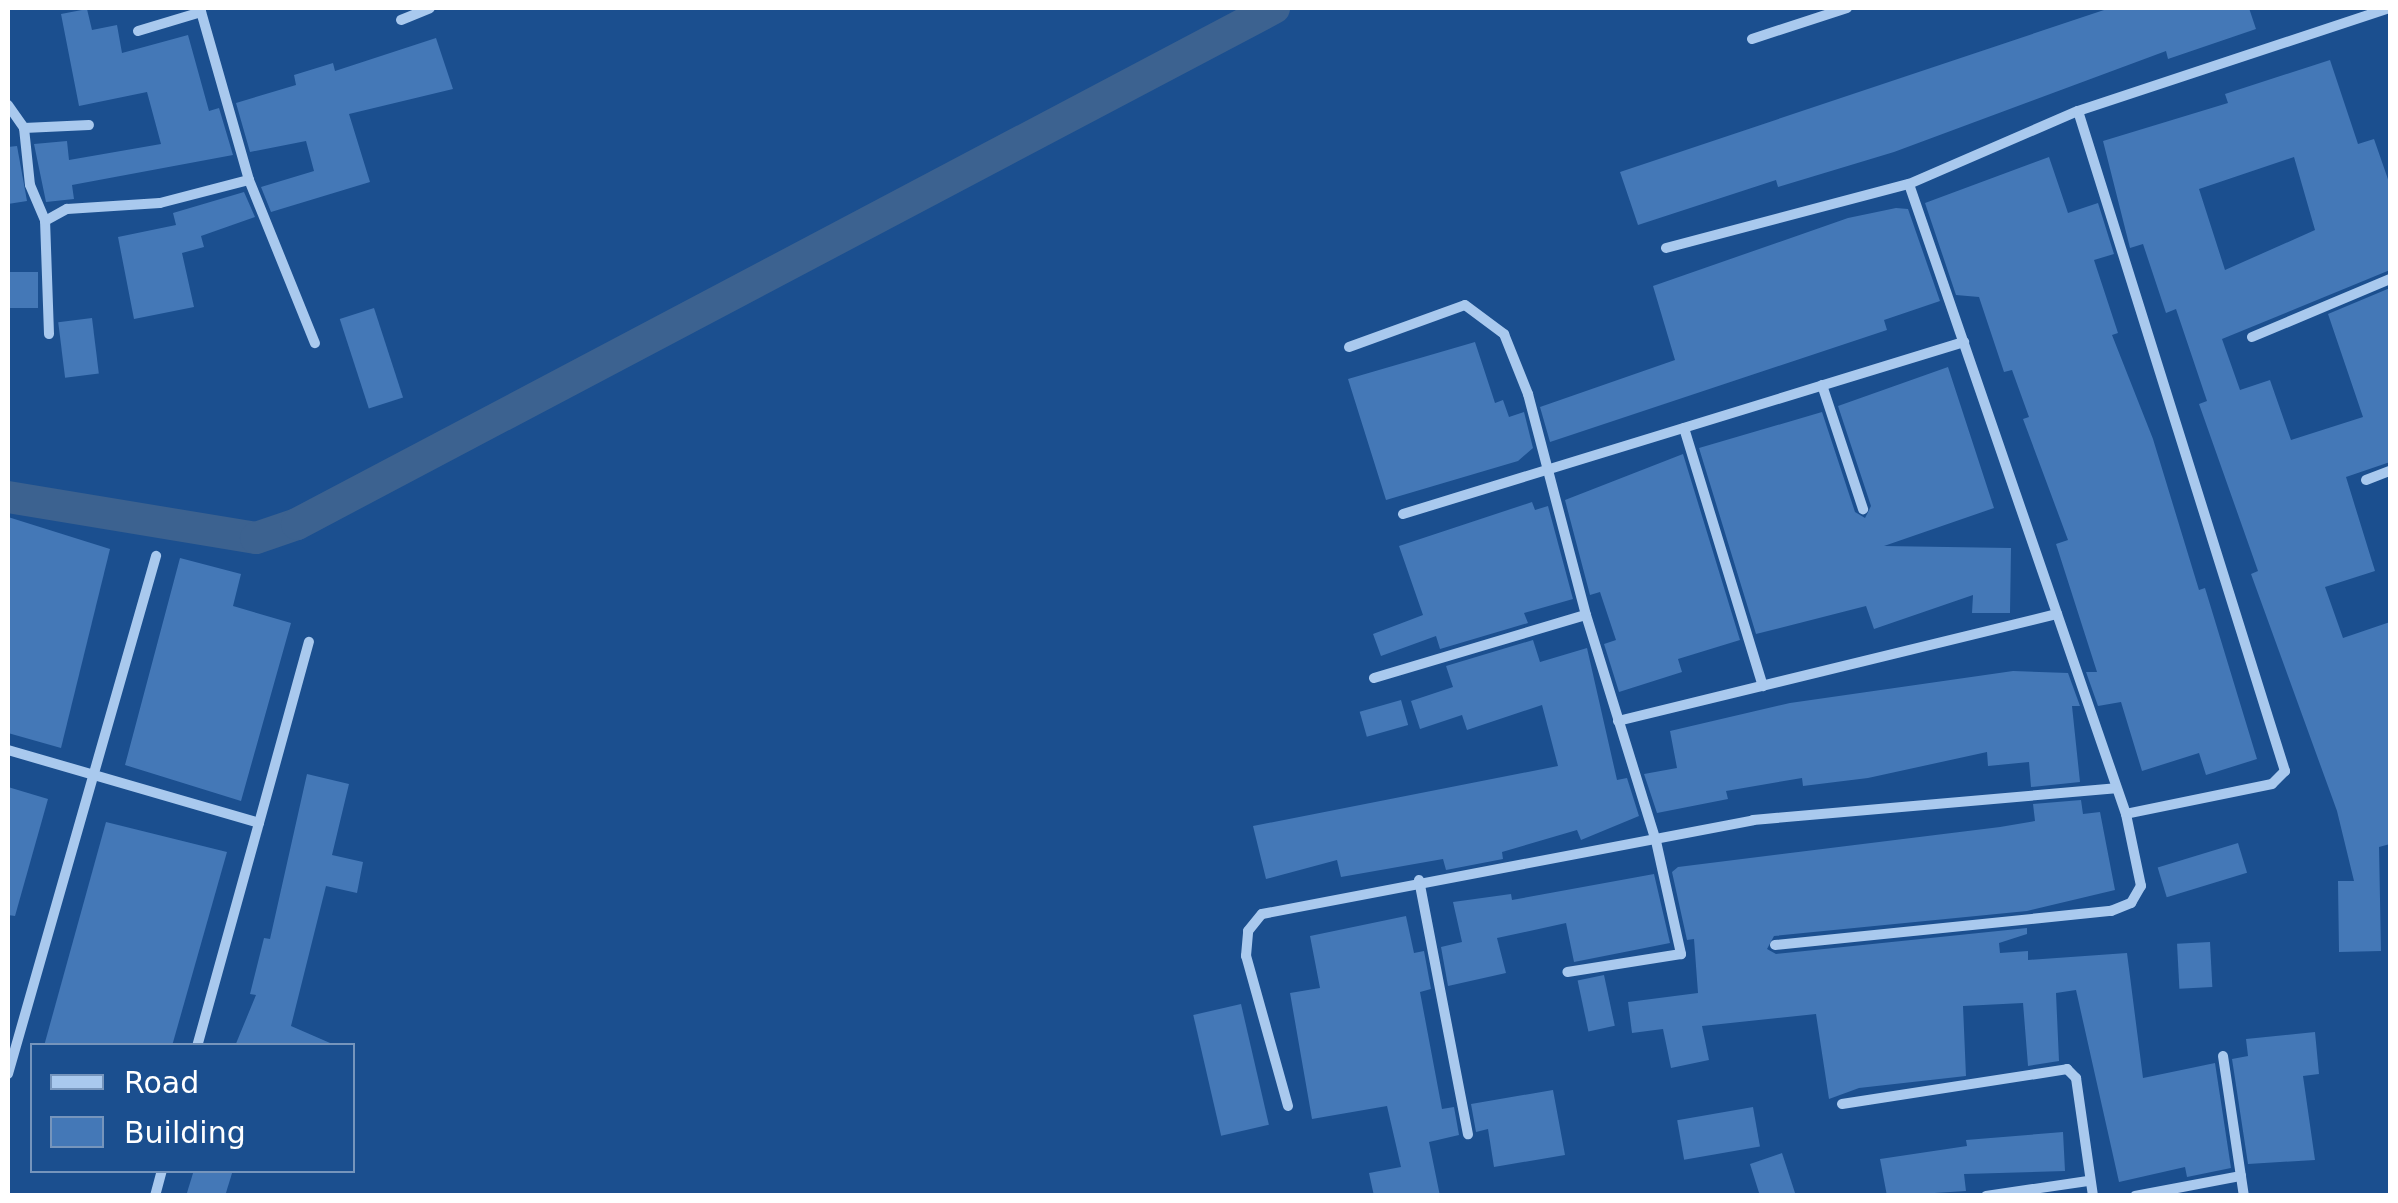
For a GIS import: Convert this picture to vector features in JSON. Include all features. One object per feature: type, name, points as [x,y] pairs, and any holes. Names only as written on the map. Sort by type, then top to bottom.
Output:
[{"type":"street","points":[[401,20],[430,8]]},
{"type":"street","points":[[1752,39],[1847,8]]},
{"type":"street","points":[[1666,248],[1909,184],[2078,111],[2389,8]]},
{"type":"street","points":[[138,31],[200,10],[249,180],[315,343]]},
{"type":"street","points":[[8,105],[24,128],[30,185],[45,221],[49,334]]},
{"type":"street","points":[[2078,111],[2285,771],[2272,784],[2126,814]]},
{"type":"street","points":[[24,128],[89,126]]},
{"type":"street","points":[[45,221],[67,209],[160,203],[249,180]]},
{"type":"street","points":[[1775,945],[2111,911],[2131,903],[2141,886],[2126,814],[1909,184]]},
{"type":"street","points":[[2252,336],[2390,279]]},
{"type":"street","points":[[1348,347],[1472,307],[1504,334],[1528,394],[1586,615],[1656,841],[1681,954],[1566,972]]},
{"type":"street","points":[[1403,514],[1964,342]]},
{"type":"street","points":[[1822,385],[1863,509]]},
{"type":"street","points":[[1684,428],[1764,686]]},
{"type":"street","points":[[2366,480],[2390,471]]},
{"type":"street","points":[[8,1074],[156,556]]},
{"type":"street","points":[[1618,721],[2057,614]]},
{"type":"street","points":[[1374,678],[1586,615]]},
{"type":"street","points":[[198,1043],[309,642]]},
{"type":"street","points":[[8,750],[259,823]]},
{"type":"street","points":[[1288,1106],[1246,956],[1248,931],[1262,914],[1419,880],[1656,841],[1753,820],[2116,788]]},
{"type":"street","points":[[1419,880],[1468,1134]]},
{"type":"street","points":[[2223,1056],[2244,1196]]},
{"type":"street","points":[[1842,1104],[2067,1070],[2076,1078],[2093,1196]]},
{"type":"street","points":[[2136,1196],[2242,1176]]},
{"type":"street","points":[[1986,1196],[2088,1181]]},
{"type":"building","points":[[2110,8],[2249,8],[2256,29],[2168,59],[2166,51],[1894,152],[1778,187],[1776,180],[1638,225],[1620,172]]},
{"type":"building","points":[[87,9],[92,30],[117,25],[122,53],[188,35],[209,111],[219,108],[233,155],[72,185],[74,199],[46,202],[34,144],[67,141],[69,160],[161,144],[147,92],[79,106],[61,14]]},
{"type":"building","points":[[436,38],[453,89],[349,114],[370,182],[271,212],[261,187],[314,171],[306,141],[250,152],[236,103],[296,85],[294,75],[333,63],[335,71]]},
{"type":"building","points":[[2330,60],[2358,144],[2374,139],[2390,185],[2390,270],[2222,339],[2240,390],[2270,380],[2291,440],[2363,417],[2328,314],[2390,288],[2390,462],[2346,477],[2375,571],[2325,587],[2343,638],[2390,622],[2390,844],[2379,847],[2381,951],[2339,952],[2338,881],[2354,881],[2337,811],[2251,574],[2258,571],[2199,404],[2207,401],[2176,309],[2166,313],[2143,244],[2130,248],[2103,141],[2228,103],[2225,94]],"holes":[[[2294,157],[2315,230],[2225,270],[2199,189]]]},
{"type":"building","points":[[17,146],[27,201],[8,204],[8,147]]},
{"type":"building","points":[[2049,157],[2068,213],[2098,203],[2114,254],[2094,260],[2118,333],[2112,335],[2153,439],[2199,590],[2205,588],[2257,759],[2206,775],[2199,753],[2142,771],[2121,702],[2098,706],[2086,672],[2097,672],[2056,544],[2068,540],[2023,419],[2029,417],[2012,370],[2004,372],[1979,297],[1956,295],[1925,203]]},
{"type":"building","points":[[244,192],[255,217],[201,236],[204,247],[182,253],[194,307],[134,319],[118,237],[176,225],[173,213]]},
{"type":"building","points":[[1908,209],[1940,301],[1884,320],[1887,330],[1550,442],[1540,407],[1675,360],[1653,286],[1848,218]]},
{"type":"building","points":[[8,272],[38,272],[38,308],[8,308]]},
{"type":"building","points":[[374,308],[403,397],[369,409],[340,319]]},
{"type":"building","points":[[92,318],[99,374],[65,378],[58,322]]},
{"type":"building","points":[[1475,342],[1495,403],[1503,400],[1509,417],[1524,412],[1533,448],[1518,461],[1386,500],[1348,379]]},
{"type":"building","points":[[1948,367],[1994,508],[1884,546],[2011,548],[2010,613],[1972,613],[1973,595],[1874,629],[1866,606],[1756,634],[1699,448],[1822,412],[1855,512],[1865,518],[1871,506],[1838,406]]},
{"type":"building","points":[[1683,454],[1740,640],[1678,659],[1682,672],[1619,692],[1604,644],[1616,640],[1600,592],[1590,595],[1565,500]]},
{"type":"building","points":[[1532,502],[1535,510],[1548,506],[1573,599],[1524,613],[1528,623],[1440,649],[1436,636],[1381,656],[1373,634],[1423,615],[1399,546]]},
{"type":"building","points":[[8,517],[110,549],[61,748],[8,733]]},
{"type":"building","points":[[180,558],[241,574],[233,606],[291,623],[241,801],[125,765]]},
{"type":"building","points":[[1533,640],[1540,662],[1587,648],[1617,780],[1627,778],[1639,816],[1581,840],[1577,830],[1502,852],[1503,859],[1446,870],[1443,859],[1341,877],[1337,860],[1266,879],[1253,826],[1558,766],[1542,705],[1467,730],[1462,715],[1420,729],[1411,701],[1453,687],[1446,666]]},
{"type":"building","points":[[2013,671],[2068,673],[2080,706],[2072,706],[2080,782],[2031,787],[2029,762],[1988,766],[1987,752],[1868,778],[1803,786],[1802,778],[1726,791],[1728,799],[1657,813],[1644,774],[1677,768],[1670,731],[1790,703]]},
{"type":"building","points":[[1401,700],[1408,725],[1367,737],[1360,712]]},
{"type":"building","points":[[307,774],[349,784],[332,855],[363,862],[357,893],[326,886],[291,1026],[330,1043],[236,1043],[256,995],[250,994],[264,938],[270,939]]},
{"type":"building","points":[[8,787],[48,799],[15,916],[8,915]]},
{"type":"building","points":[[2081,800],[2083,814],[2100,812],[2115,890],[2027,911],[1774,936],[1767,949],[1776,954],[2027,928],[2027,934],[1999,943],[2000,953],[2028,951],[2028,960],[2127,953],[2143,1078],[2215,1063],[2231,1168],[2187,1177],[2185,1167],[2119,1182],[2076,990],[2056,993],[2059,1061],[2028,1066],[2023,1003],[1963,1006],[1966,1076],[1859,1088],[1829,1099],[1816,1014],[1702,1026],[1709,1060],[1671,1068],[1663,1029],[1632,1033],[1628,1002],[1698,993],[1694,939],[1687,940],[1672,872],[1678,867],[2000,827],[2035,821],[2033,804]]},
{"type":"building","points":[[106,822],[227,852],[173,1043],[45,1043]]},
{"type":"building","points":[[2238,843],[2247,873],[2167,897],[2158,868]]},
{"type":"building","points":[[1654,874],[1670,943],[1574,962],[1566,923],[1497,938],[1506,973],[1448,986],[1441,947],[1462,942],[1453,902],[1511,894],[1512,900]]},
{"type":"building","points":[[1406,916],[1414,953],[1424,951],[1431,989],[1420,992],[1442,1109],[1454,1107],[1459,1135],[1429,1142],[1440,1196],[1374,1196],[1369,1173],[1401,1167],[1387,1106],[1312,1119],[1290,993],[1320,988],[1310,936]]},
{"type":"building","points":[[2210,942],[2212,987],[2179,989],[2177,944]]},
{"type":"building","points":[[1604,975],[1615,1026],[1588,1031],[1578,981]]},
{"type":"building","points":[[1241,1004],[1269,1125],[1221,1136],[1193,1015]]},
{"type":"building","points":[[2315,1032],[2319,1074],[2303,1076],[2315,1160],[2248,1164],[2232,1059],[2248,1056],[2246,1039]]},
{"type":"building","points":[[1553,1090],[1565,1155],[1494,1167],[1488,1129],[1476,1132],[1471,1104]]},
{"type":"building","points":[[1753,1107],[1760,1146],[1684,1160],[1677,1120]]},
{"type":"building","points":[[2063,1132],[2065,1171],[1964,1174],[1966,1191],[1887,1196],[1880,1159],[1967,1146],[1966,1140]]},
{"type":"building","points":[[1782,1153],[1796,1196],[1760,1196],[1750,1164]]},
{"type":"building","points":[[193,1173],[232,1173],[225,1196],[186,1196]]},
{"type":"waterway","points":[[8,497],[256,538],[297,524],[1274,8]]}]
